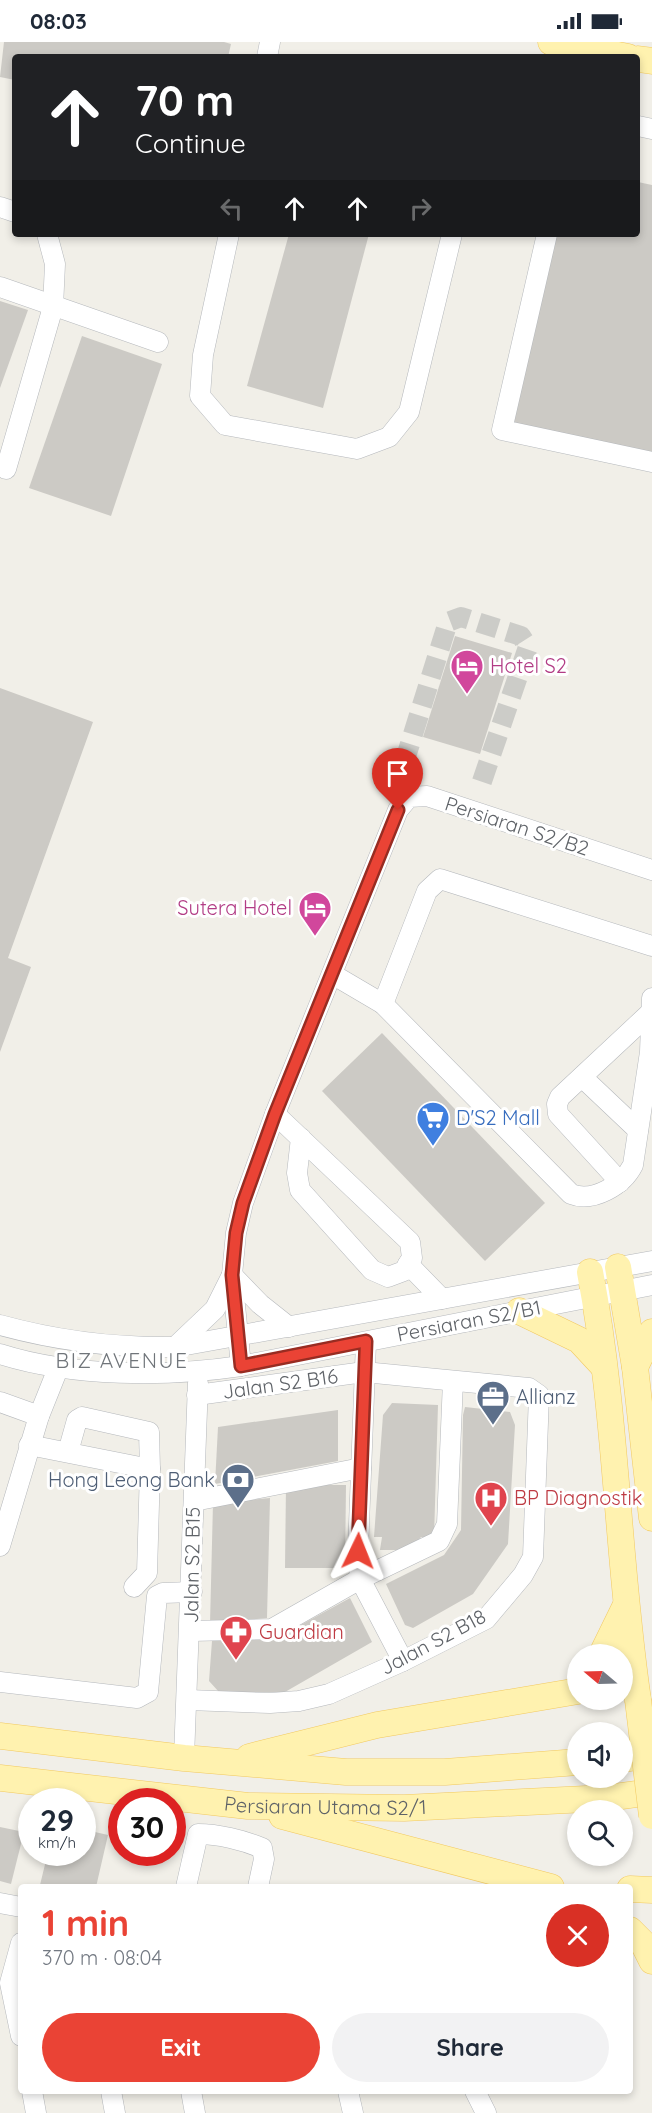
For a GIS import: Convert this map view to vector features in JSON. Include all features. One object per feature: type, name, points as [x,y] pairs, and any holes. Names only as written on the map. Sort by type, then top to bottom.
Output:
[{"type":"main road","points":[[551,42],[587,54]]},
{"type":"main road","points":[[620,1279],[635,1367],[652,1518]]},
{"type":"main road","points":[[593,1284],[616,1470],[626,1605],[652,1816]]},
{"type":"main road","points":[[519,1311],[579,1340],[604,1367]]},
{"type":"main road","points":[[635,1367],[652,1332]]},
{"type":"main road","points":[[607,1644],[626,1605]]},
{"type":"main road","points":[[548,1696],[567,1685]]},
{"type":"main road","points":[[228,1762],[377,1725],[567,1692]]},
{"type":"main road","name":"Persiaran Utama S2/1","points":[[0,1736],[184,1758],[357,1772],[445,1772],[567,1763]]},
{"type":"main road","points":[[633,1758],[652,1755]]},
{"type":"main road","name":"Persiaran Utama S2/1","points":[[0,1778],[248,1806],[404,1808],[608,1798],[652,1792]]},
{"type":"main road","points":[[248,1806],[540,1884]]},
{"type":"main road","points":[[633,1889],[652,1890]]},
{"type":"main road","points":[[633,1933],[643,1943],[652,1961]]},
{"type":"street","points":[[6,469],[53,307],[55,264],[48,237]]},
{"type":"street","points":[[228,237],[203,355],[200,396],[225,425],[357,449],[389,437],[409,412],[451,237]]},
{"type":"street","points":[[546,237],[502,430],[652,462]]},
{"type":"street","points":[[0,287],[158,342]]},
{"type":"street","points":[[241,1366],[232,1275],[236,1233],[243,1203],[275,1114],[398,810],[409,797],[404,782],[404,763]]},
{"type":"street","name":"Persiaran S2/B2","points":[[409,797],[427,796],[652,870]]},
{"type":"street","points":[[383,1004],[427,891],[440,879],[652,946]]},
{"type":"street","points":[[332,974],[383,1004],[571,1194],[590,1197],[620,1182],[628,1176],[633,1165],[650,1052],[652,1005]]},
{"type":"street","points":[[620,1182],[558,1114],[556,1104],[560,1097],[652,1005]]},
{"type":"street","points":[[582,1077],[638,1130]]},
{"type":"street","points":[[275,1114],[301,1138],[410,1242],[412,1258],[404,1271],[388,1276],[372,1270],[300,1190],[297,1173],[301,1138]]},
{"type":"street","name":"Persiaran S2/B1","points":[[0,1324],[73,1342],[126,1348],[175,1347],[442,1299],[593,1284],[620,1279],[652,1261]]},
{"type":"street","points":[[408,1264],[442,1299]]},
{"type":"street","points":[[232,1275],[260,1304],[289,1327]]},
{"type":"street","points":[[175,1347],[215,1309],[232,1275]]},
{"type":"street","name":"Persiaran S2/B1","points":[[620,1279],[652,1285]]},
{"type":"street","name":"Persiaran S2/B1","points":[[0,1354],[59,1366],[115,1371],[200,1372],[241,1366],[519,1311],[593,1284]]},
{"type":"street","points":[[366,1341],[358,1551],[360,1579],[403,1661]]},
{"type":"street","points":[[0,1546],[29,1445],[59,1366]]},
{"type":"street","name":"Jalan S2 B15","points":[[184,1758],[191,1631],[197,1395],[200,1372]]},
{"type":"street","name":"Jalan S2 B18","points":[[188,1700],[299,1701],[329,1694],[403,1661],[486,1619],[522,1575],[533,1557],[539,1395],[529,1388],[364,1372]]},
{"type":"street","name":"Jalan S2 B16","points":[[197,1395],[364,1372]]},
{"type":"street","points":[[191,1631],[272,1629],[360,1579],[439,1541],[447,1524],[453,1381]]},
{"type":"street","points":[[0,1402],[39,1416]]},
{"type":"street","points":[[68,1452],[77,1420],[82,1417],[149,1432],[150,1469],[141,1580],[192,1588]]},
{"type":"street","points":[[29,1445],[150,1469]]},
{"type":"street","points":[[194,1501],[361,1468]]},
{"type":"street","points":[[0,1682],[137,1698],[144,1696],[149,1681],[157,1596],[192,1588]]},
{"type":"street","points":[[187,1884],[198,1834],[250,1843],[262,1848],[264,1859],[259,1884]]},
{"type":"street","points":[[0,1903],[18,1906]]},
{"type":"street","points":[[18,1951],[5,1985],[18,2026]]},
{"type":"street","points":[[33,2094],[36,2113]]},
{"type":"street","points":[[112,2094],[115,2113]]},
{"type":"street","points":[[192,2094],[195,2113]]},
{"type":"street","points":[[349,2094],[353,2113]]},
{"type":"street","points":[[476,2094],[486,2113]]},
{"type":"building","points":[[4,42],[224,42],[231,44],[229,54],[12,54],[12,79],[0,77]]},
{"type":"building","points":[[640,182],[652,185],[652,457],[509,428],[550,237],[640,237]]},
{"type":"building","points":[[288,237],[368,237],[323,408],[247,386]]},
{"type":"building","points":[[0,301],[28,310],[0,388]]},
{"type":"building","points":[[82,336],[162,364],[111,516],[29,488]]},
{"type":"building","name":"Hotel S2","points":[[455,636],[512,653],[480,754],[423,737]]},
{"type":"building","points":[[0,688],[93,722],[8,958],[31,967],[0,1052]]},
{"type":"building","name":"D'S2 Mall","points":[[382,1033],[545,1203],[485,1261],[322,1091]]},
{"type":"building","points":[[392,1403],[438,1405],[434,1537],[421,1537],[410,1550],[380,1550],[382,1537],[374,1537],[383,1415]]},
{"type":"building","points":[[465,1407],[510,1412],[515,1425],[508,1544],[473,1594],[413,1628],[405,1625],[386,1584],[444,1555],[461,1530]]},
{"type":"building","points":[[338,1410],[338,1461],[215,1484],[218,1427]]},
{"type":"building","points":[[286,1485],[346,1485],[345,1568],[285,1568]]},
{"type":"building","points":[[270,1498],[267,1618],[210,1624],[213,1503]]},
{"type":"building","points":[[350,1598],[372,1642],[285,1692],[219,1692],[209,1681],[212,1641],[275,1639]]},
{"type":"building","points":[[0,1827],[18,1831],[18,1856],[11,1884],[0,1881]]},
{"type":"building","points":[[96,1832],[108,1835],[97,1884],[40,1884],[45,1866],[96,1866]]},
{"type":"tunnel","points":[[404,763],[448,622],[461,617],[521,636],[528,647],[479,790]]},
{"type":"place","name":"Hotel S2","points":[[467,695]]},
{"type":"place","name":"Sutera Hotel","points":[[315,937]]},
{"type":"place","name":"D'S2 Mall","points":[[433,1147]]},
{"type":"place","name":"Allianz","points":[[493,1426]]},
{"type":"place","name":"Hong Leong Bank","points":[[238,1509]]},
{"type":"place","name":"BP Diagnostik","points":[[491,1527]]},
{"type":"place","name":"Guardian","points":[[236,1661]]},
{"type":"district","name":"BIZ AVENUE","points":[[122,1361]]},
{"type":"route","points":[[358,1551],[366,1341],[241,1366],[232,1275],[236,1233],[251,1180],[275,1114],[398,810]]}]
